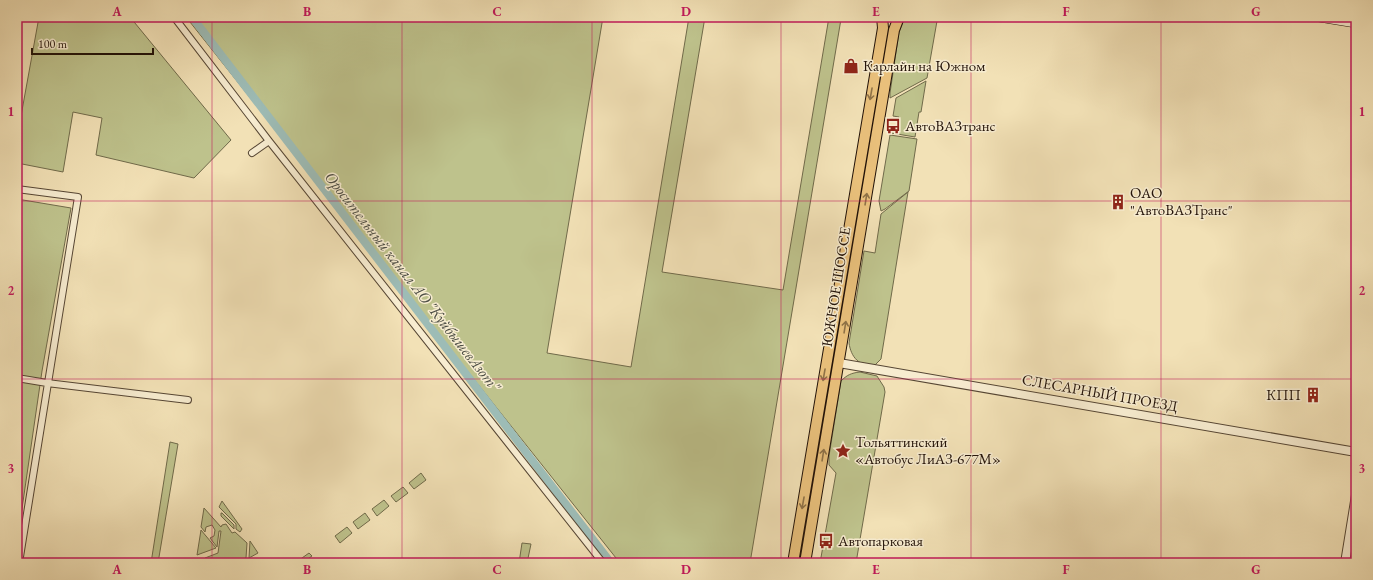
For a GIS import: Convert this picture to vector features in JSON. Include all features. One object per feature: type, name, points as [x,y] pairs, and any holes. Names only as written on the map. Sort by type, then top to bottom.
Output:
[{"type":"main road","name":"ЮЖНОЕ ШОССЕ","points":[[792,563],[883,28],[882,17]]},
{"type":"main road","name":"ЮЖНОЕ ШОССЕ","points":[[806,563],[894,30],[899,17]]},
{"type":"main road","points":[[1319,17],[1356,23]]},
{"type":"street","points":[[174,17],[269,141],[603,563]]},
{"type":"street","points":[[252,153],[269,141]]},
{"type":"street","points":[[17,189],[78,197],[19,563]]},
{"type":"street","name":"СЛЕСАРНЫЙ ПРОЕЗД","points":[[839,363],[1356,452]]},
{"type":"street","points":[[17,378],[188,400]]},
{"type":"street","points":[[1345,563],[1356,495]]},
{"type":"green space","points":[[39,17],[130,17],[231,140],[194,178],[96,155],[102,118],[73,112],[63,172],[17,163],[17,138]]},
{"type":"green space","points":[[186,17],[603,17],[547,353],[631,367],[689,17],[705,17],[662,272],[783,290],[829,17],[841,19],[750,563],[622,563],[616,558]]},
{"type":"green space","points":[[905,17],[936,17],[937,21],[927,78],[890,98],[899,32]]},
{"type":"green space","points":[[926,81],[915,137],[891,133],[890,131],[897,132],[899,117],[893,116],[896,98]]},
{"type":"green space","points":[[890,135],[917,139],[909,191],[881,211],[879,201]]},
{"type":"green space","points":[[908,192],[881,359],[875,365],[860,363],[854,357],[849,343],[864,251],[875,253],[881,214]]},
{"type":"green space","points":[[17,199],[71,208],[42,371],[17,543]]},
{"type":"green space","points":[[860,372],[877,376],[884,387],[885,392],[856,563],[820,563],[836,473],[829,465],[829,456],[841,381],[849,375]]},
{"type":"green space","points":[[170,442],[178,444],[158,563],[151,563]]},
{"type":"green space","points":[[421,473],[426,480],[414,489],[409,483]]},
{"type":"green space","points":[[403,487],[408,493],[396,502],[391,496]]},
{"type":"green space","points":[[384,500],[389,506],[377,516],[372,509]]},
{"type":"green space","points":[[222,501],[242,529],[240,532],[236,529],[236,524],[219,507]]},
{"type":"green space","points":[[204,508],[221,527],[222,525],[226,524],[232,533],[235,532],[247,543],[246,558],[236,563],[203,563],[205,558],[218,553],[221,531],[219,531],[217,547],[210,538],[214,536],[215,530],[212,525],[206,527],[205,532],[201,527]]},
{"type":"green space","points":[[221,513],[234,525],[234,529],[221,516]]},
{"type":"green space","points":[[365,513],[370,520],[358,529],[353,522]]},
{"type":"green space","points":[[347,527],[352,533],[340,543],[335,536]]},
{"type":"green space","points":[[201,530],[216,548],[197,555]]},
{"type":"green space","points":[[250,541],[258,553],[249,558]]},
{"type":"green space","points":[[522,543],[531,544],[527,563],[519,563]]},
{"type":"green space","points":[[309,553],[312,556],[302,563],[295,563]]},
{"type":"waterway","name":"Оросительный канал АО \"КуйбышевАзот\"","points":[[192,17],[611,563]]},
{"type":"place","name":"Карлайн на Южном","points":[[851,66]]},
{"type":"place","name":"АвтоВАЗтранс","points":[[893,126]]},
{"type":"place","name":"ОАО \"АвтоВАЗТранс\"","points":[[1118,202]]},
{"type":"place","name":"КПП","points":[[1313,395]]},
{"type":"place","name":"Тольяттинский «Автобус ЛиАЗ-677М»","points":[[843,451]]},
{"type":"place","name":"Автопарковая","points":[[826,541]]}]
